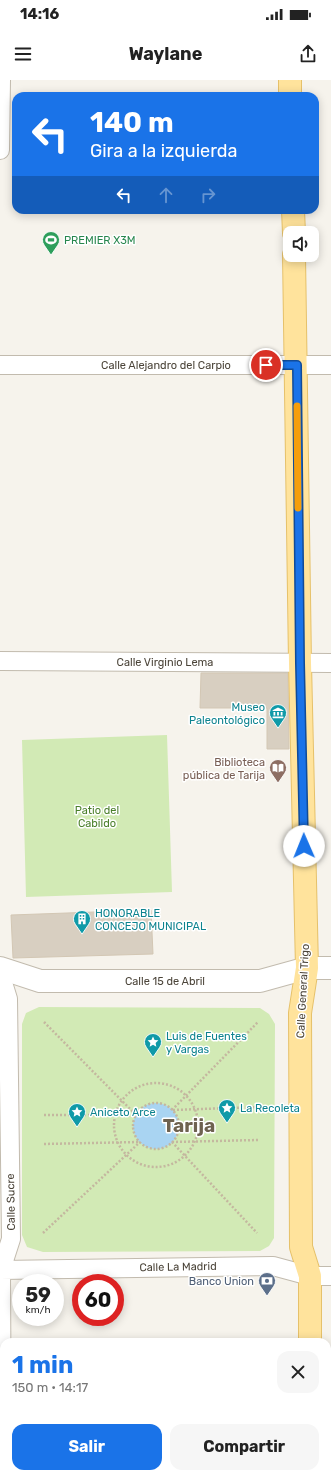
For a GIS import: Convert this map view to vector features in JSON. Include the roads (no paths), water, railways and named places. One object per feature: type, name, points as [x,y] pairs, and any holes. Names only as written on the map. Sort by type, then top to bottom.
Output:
[{"type":"main road","points":[[290,80],[290,92]]},
{"type":"main road","points":[[293,214],[294,226]]},
{"type":"main road","name":"Calle General Trigo","points":[[294,262],[297,365],[300,663],[307,968],[300,1013],[301,1247],[320,1276],[311,1338]]},
{"type":"street","points":[[0,150],[1,80]]},
{"type":"street","name":"Calle Alejandro del Carpio","points":[[0,365],[331,365]]},
{"type":"street","name":"Calle Virginio Lema","points":[[0,661],[331,663]]},
{"type":"street","name":"Calle 15 de Abril","points":[[0,968],[40,981],[260,981],[307,968],[331,968]]},
{"type":"street","name":"Calle Sucre","points":[[0,973],[8,999],[11,1239],[1,1270],[1,1338]]},
{"type":"street","name":"Calle La Madrid","points":[[1,1270],[273,1266],[320,1276]]},
{"type":"water","points":[[156,1103],[169,1107],[175,1113],[179,1126],[175,1139],[169,1145],[156,1149],[143,1145],[137,1139],[133,1126],[137,1113],[143,1107]]},
{"type":"place","name":"PREMIER X3M","points":[[51,255]]},
{"type":"place","name":"Museo Paleontológico","points":[[278,728]]},
{"type":"place","name":"Biblioteca pública de Tarija","points":[[278,783]]},
{"type":"place","name":"HONORABLE CONCEJO MUNICIPAL","points":[[82,934]]},
{"type":"place","name":"Luis de Fuentes y Vargas","points":[[153,1057]]},
{"type":"place","name":"La Recoleta","points":[[227,1123]]},
{"type":"place","name":"Aniceto Arce","points":[[77,1127]]},
{"type":"place","name":"Banco Union","points":[[267,1296]]},
{"type":"district","name":"Tarija","points":[[189,1125]]},
{"type":"park label","name":"Patio del Cabildo","points":[[97,816]]}]
